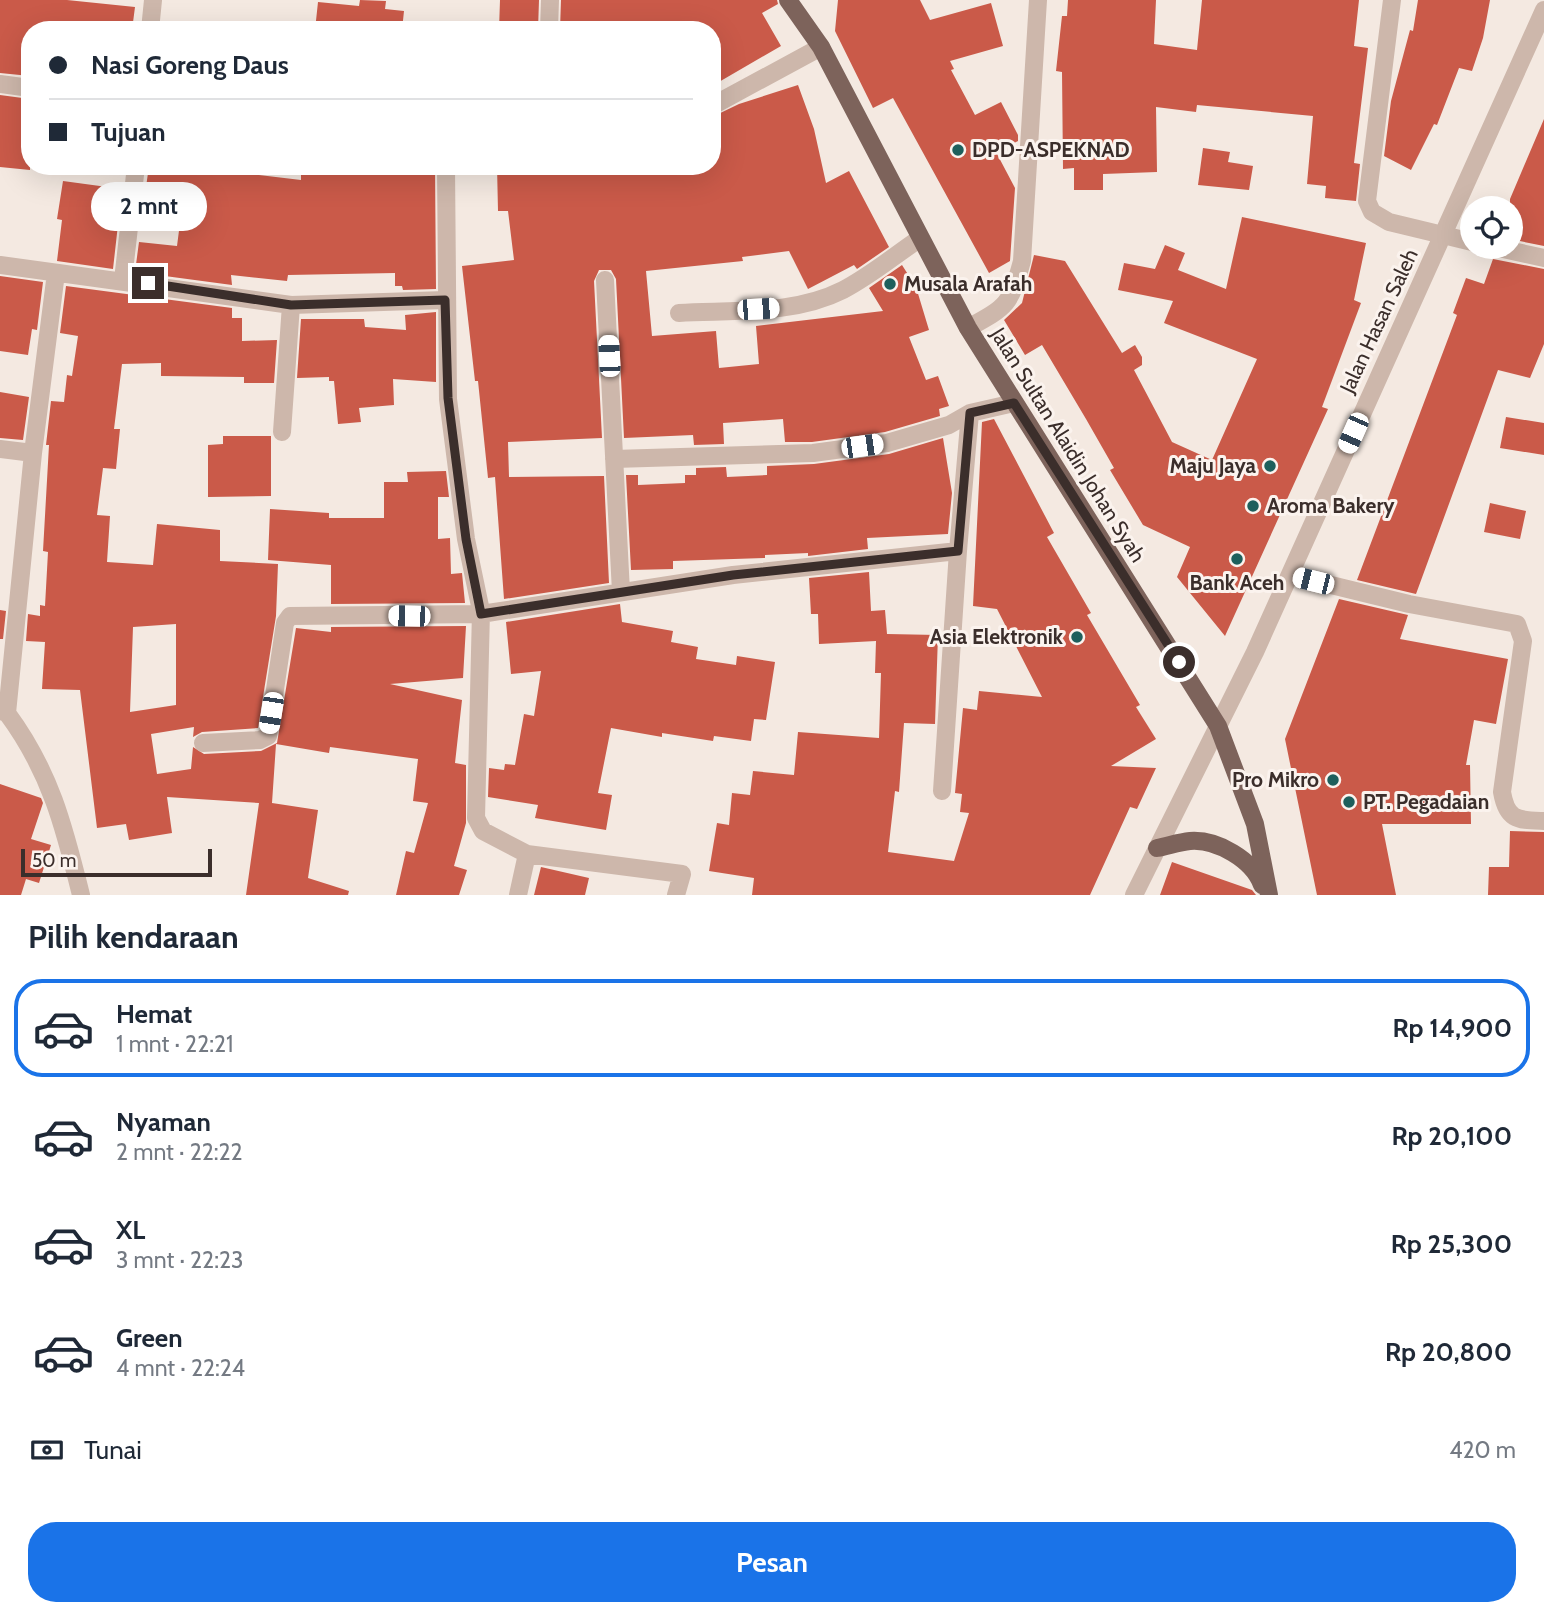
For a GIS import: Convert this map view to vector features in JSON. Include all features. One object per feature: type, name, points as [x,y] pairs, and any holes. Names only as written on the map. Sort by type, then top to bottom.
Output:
[{"type":"main road","name":"Jalan Sultan Alaidin Johan Syah","points":[[788,0],[821,47],[919,239],[968,328],[1218,726],[1255,824],[1267,895]]},
{"type":"main road","points":[[1157,848],[1192,841],[1220,847],[1257,871],[1267,895]]},
{"type":"street","points":[[151,21],[153,0]]},
{"type":"street","points":[[550,0],[550,21]]},
{"type":"street","points":[[968,328],[1004,308],[1014,291],[1022,261],[1038,0]]},
{"type":"street","points":[[1392,0],[1367,201],[1372,212],[1389,222],[1460,239]]},
{"type":"street","name":"Jalan Hasan Saleh","points":[[1134,895],[1290,575],[1544,10]]},
{"type":"street","points":[[721,101],[821,47]]},
{"type":"street","points":[[0,84],[21,87]]},
{"type":"street","points":[[123,279],[135,175]]},
{"type":"street","points":[[446,175],[448,398],[466,539],[481,614],[476,818],[483,831],[527,854],[682,874],[676,895]]},
{"type":"street","points":[[679,313],[784,308],[824,298],[860,280],[919,239]]},
{"type":"street","points":[[1523,253],[1544,258]]},
{"type":"street","points":[[0,265],[123,279],[291,305],[445,300]]},
{"type":"street","points":[[56,273],[4,712],[30,744],[55,797],[81,895]]},
{"type":"street","points":[[605,280],[621,592]]},
{"type":"street","points":[[282,432],[291,305]]},
{"type":"street","points":[[614,459],[813,453],[887,443],[949,425],[970,413],[1014,403]]},
{"type":"street","points":[[943,791],[958,551],[970,413]]},
{"type":"street","points":[[0,449],[33,453]]},
{"type":"street","points":[[203,743],[260,740],[268,736],[285,623],[290,616],[481,614],[806,566],[958,551]]},
{"type":"street","points":[[1290,575],[1409,604],[1517,624],[1523,642],[1502,792],[1504,808],[1517,820],[1544,821]]},
{"type":"street","points":[[518,895],[527,854]]},
{"type":"building","points":[[0,0],[67,0],[135,7],[133,21],[21,21],[21,75],[0,73]]},
{"type":"building","points":[[360,0],[386,1],[385,9],[404,11],[403,21],[316,21],[318,2],[359,6]]},
{"type":"building","points":[[500,0],[539,0],[538,21],[499,21]]},
{"type":"building","points":[[561,0],[777,0],[778,4],[762,13],[781,46],[721,81],[721,21],[560,21]]},
{"type":"building","points":[[838,0],[920,0],[930,20],[991,3],[1003,46],[950,61],[954,69],[951,70],[975,115],[1001,102],[1018,135],[1018,141],[996,152],[1015,188],[1010,261],[989,273],[893,98],[873,108],[835,31]]},
{"type":"building","points":[[1068,0],[1156,0],[1154,44],[1197,50],[1202,0],[1359,0],[1354,46],[1368,48],[1354,163],[1360,164],[1356,201],[1325,198],[1326,186],[1307,184],[1313,116],[1197,105],[1196,112],[1156,107],[1157,172],[1103,174],[1103,190],[1074,190],[1074,168],[1063,169],[1062,72],[1056,71],[1062,16],[1067,16]]},
{"type":"building","points":[[1418,0],[1490,0],[1483,38],[1472,71],[1459,68],[1437,125],[1434,124],[1411,170],[1384,156],[1391,101],[1410,30],[1413,31]]},
{"type":"building","points":[[798,85],[814,129],[826,183],[849,171],[889,247],[857,269],[854,265],[808,289],[789,251],[742,257],[743,261],[646,271],[652,336],[716,331],[719,368],[759,364],[756,326],[883,311],[869,288],[902,265],[916,287],[929,330],[909,337],[926,380],[938,376],[949,406],[939,409],[940,416],[885,432],[812,442],[785,442],[783,419],[723,423],[724,444],[694,445],[693,435],[624,438],[616,279],[611,270],[599,270],[594,281],[602,438],[508,442],[509,477],[604,476],[609,583],[504,599],[495,477],[488,478],[462,266],[514,260],[508,211],[498,211],[497,175],[721,175],[721,113]]},
{"type":"building","points":[[0,95],[21,98],[21,169],[0,167]]},
{"type":"building","points":[[1544,119],[1544,246],[1523,242],[1523,196],[1511,196]]},
{"type":"building","points":[[1203,148],[1230,152],[1228,162],[1253,166],[1249,190],[1198,185]]},
{"type":"building","points":[[148,175],[259,175],[301,180],[301,175],[435,175],[436,289],[403,290],[402,286],[395,286],[395,273],[288,275],[287,281],[231,275],[232,285],[135,272],[139,242],[177,246],[183,200],[145,194]]},
{"type":"building","points":[[63,181],[122,189],[113,269],[57,261],[62,220],[57,219]]},
{"type":"building","points":[[1242,217],[1366,243],[1354,300],[1361,303],[1322,407],[1328,409],[1225,636],[1177,577],[1190,547],[1143,525],[1110,470],[1114,468],[1042,345],[1025,355],[1004,320],[1022,303],[1034,255],[1065,261],[1122,353],[1135,345],[1142,357],[1142,365],[1134,370],[1172,442],[1212,460],[1257,359],[1164,323],[1173,301],[1118,290],[1124,263],[1155,269],[1165,245],[1185,253],[1178,270],[1226,289]]},
{"type":"building","points":[[1493,259],[1544,269],[1544,344],[1530,378],[1498,370],[1416,594],[1357,580],[1457,315],[1453,313],[1466,278],[1484,284]]},
{"type":"building","points":[[0,276],[43,282],[37,330],[32,329],[28,355],[0,351]]},
{"type":"building","points":[[66,286],[232,308],[232,318],[242,318],[242,341],[277,340],[274,383],[244,383],[244,377],[161,376],[161,363],[122,364],[114,429],[120,429],[116,469],[103,468],[97,515],[110,516],[107,562],[153,565],[157,524],[220,530],[220,561],[278,564],[276,616],[258,728],[202,732],[193,737],[194,727],[151,734],[157,774],[191,769],[193,747],[204,754],[261,751],[277,743],[296,628],[331,632],[331,627],[466,626],[463,678],[390,684],[462,700],[455,763],[466,765],[466,823],[454,866],[467,870],[459,895],[396,895],[406,851],[414,853],[428,803],[413,801],[418,759],[330,747],[329,753],[276,744],[272,803],[318,810],[308,878],[349,891],[348,895],[246,895],[259,803],[167,797],[172,833],[129,840],[126,824],[97,828],[80,690],[42,689],[45,642],[26,641],[28,614],[40,616],[40,605],[45,606],[48,552],[43,551],[49,445],[46,445],[51,401],[64,402],[67,375],[72,376],[78,336],[60,333]],"holes":[[[176,624],[176,705],[130,712],[133,627]]]},
{"type":"building","points":[[436,312],[436,382],[393,379],[394,405],[359,408],[361,422],[338,424],[334,381],[329,381],[329,377],[297,378],[301,319],[364,319],[365,327],[406,330],[405,315]]},
{"type":"building","points":[[0,392],[29,397],[23,440],[0,438]]},
{"type":"building","points":[[1506,417],[1544,423],[1544,455],[1500,448]]},
{"type":"building","points":[[994,419],[1054,533],[1047,537],[1091,613],[1087,615],[1140,705],[1136,707],[1156,739],[1111,766],[1156,768],[1137,809],[1130,807],[1090,895],[752,895],[754,878],[709,871],[717,823],[729,825],[732,793],[750,795],[753,771],[794,775],[798,732],[879,738],[881,673],[875,673],[876,641],[819,644],[818,614],[811,614],[809,578],[869,572],[871,611],[885,610],[887,634],[938,635],[935,724],[904,723],[899,792],[895,791],[888,852],[954,861],[969,813],[960,812],[962,794],[955,793],[963,708],[977,710],[979,691],[1042,697],[997,609],[973,606],[982,422]]},
{"type":"building","points":[[223,436],[271,436],[271,496],[208,497],[208,445],[223,444]]},
{"type":"building","points":[[943,438],[952,493],[948,534],[867,538],[868,549],[808,556],[808,553],[765,555],[765,558],[673,561],[673,569],[631,570],[626,475],[638,475],[638,485],[685,483],[685,475],[696,475],[696,468],[726,467],[727,477],[767,475],[767,466],[814,464],[889,454]]},
{"type":"building","points":[[446,471],[449,497],[438,497],[438,539],[450,538],[451,574],[462,573],[465,603],[331,604],[331,565],[268,560],[270,509],[329,513],[329,518],[384,518],[384,482],[408,482],[407,472]]},
{"type":"building","points":[[1490,503],[1526,511],[1520,539],[1484,532]]},
{"type":"building","points":[[1339,599],[1408,615],[1400,639],[1508,659],[1496,724],[1474,720],[1466,765],[1470,765],[1471,824],[1382,824],[1396,895],[1317,895],[1285,739]]},
{"type":"building","points":[[620,604],[622,622],[673,631],[671,642],[698,647],[696,659],[736,665],[737,656],[775,662],[766,720],[754,719],[751,741],[714,736],[713,741],[662,733],[662,737],[611,728],[598,793],[612,795],[606,830],[535,818],[538,805],[488,797],[489,768],[504,770],[505,764],[515,765],[524,714],[534,716],[541,671],[511,674],[506,622]]},
{"type":"building","points":[[0,610],[6,611],[3,639],[0,639]]},
{"type":"building","points":[[0,784],[41,798],[43,803],[31,839],[51,845],[39,883],[26,879],[21,895],[0,895]]},
{"type":"building","points":[[1510,831],[1544,832],[1544,895],[1488,895],[1489,867],[1509,867]]},
{"type":"building","points":[[1172,862],[1252,890],[1256,895],[1160,895]]},
{"type":"building","points":[[541,867],[589,878],[585,895],[534,895]]},
{"type":"place","name":"DPD-ASPEKNAD","points":[[958,150]]},
{"type":"place","name":"Musala Arafah","points":[[890,284]]},
{"type":"place","name":"Maju Jaya","points":[[1270,466]]},
{"type":"place","name":"Aroma Bakery","points":[[1253,506]]},
{"type":"place","name":"Bank Aceh","points":[[1237,559]]},
{"type":"place","name":"Asia Elektronik","points":[[1077,637]]},
{"type":"place","name":"Pro Mikro","points":[[1333,780]]},
{"type":"place","name":"PT. Pegadaian","points":[[1349,802]]},
{"type":"route","points":[[148,283],[291,305],[445,300],[448,398],[466,539],[481,614],[733,575],[958,551],[970,413],[1014,403],[1179,662]]}]
